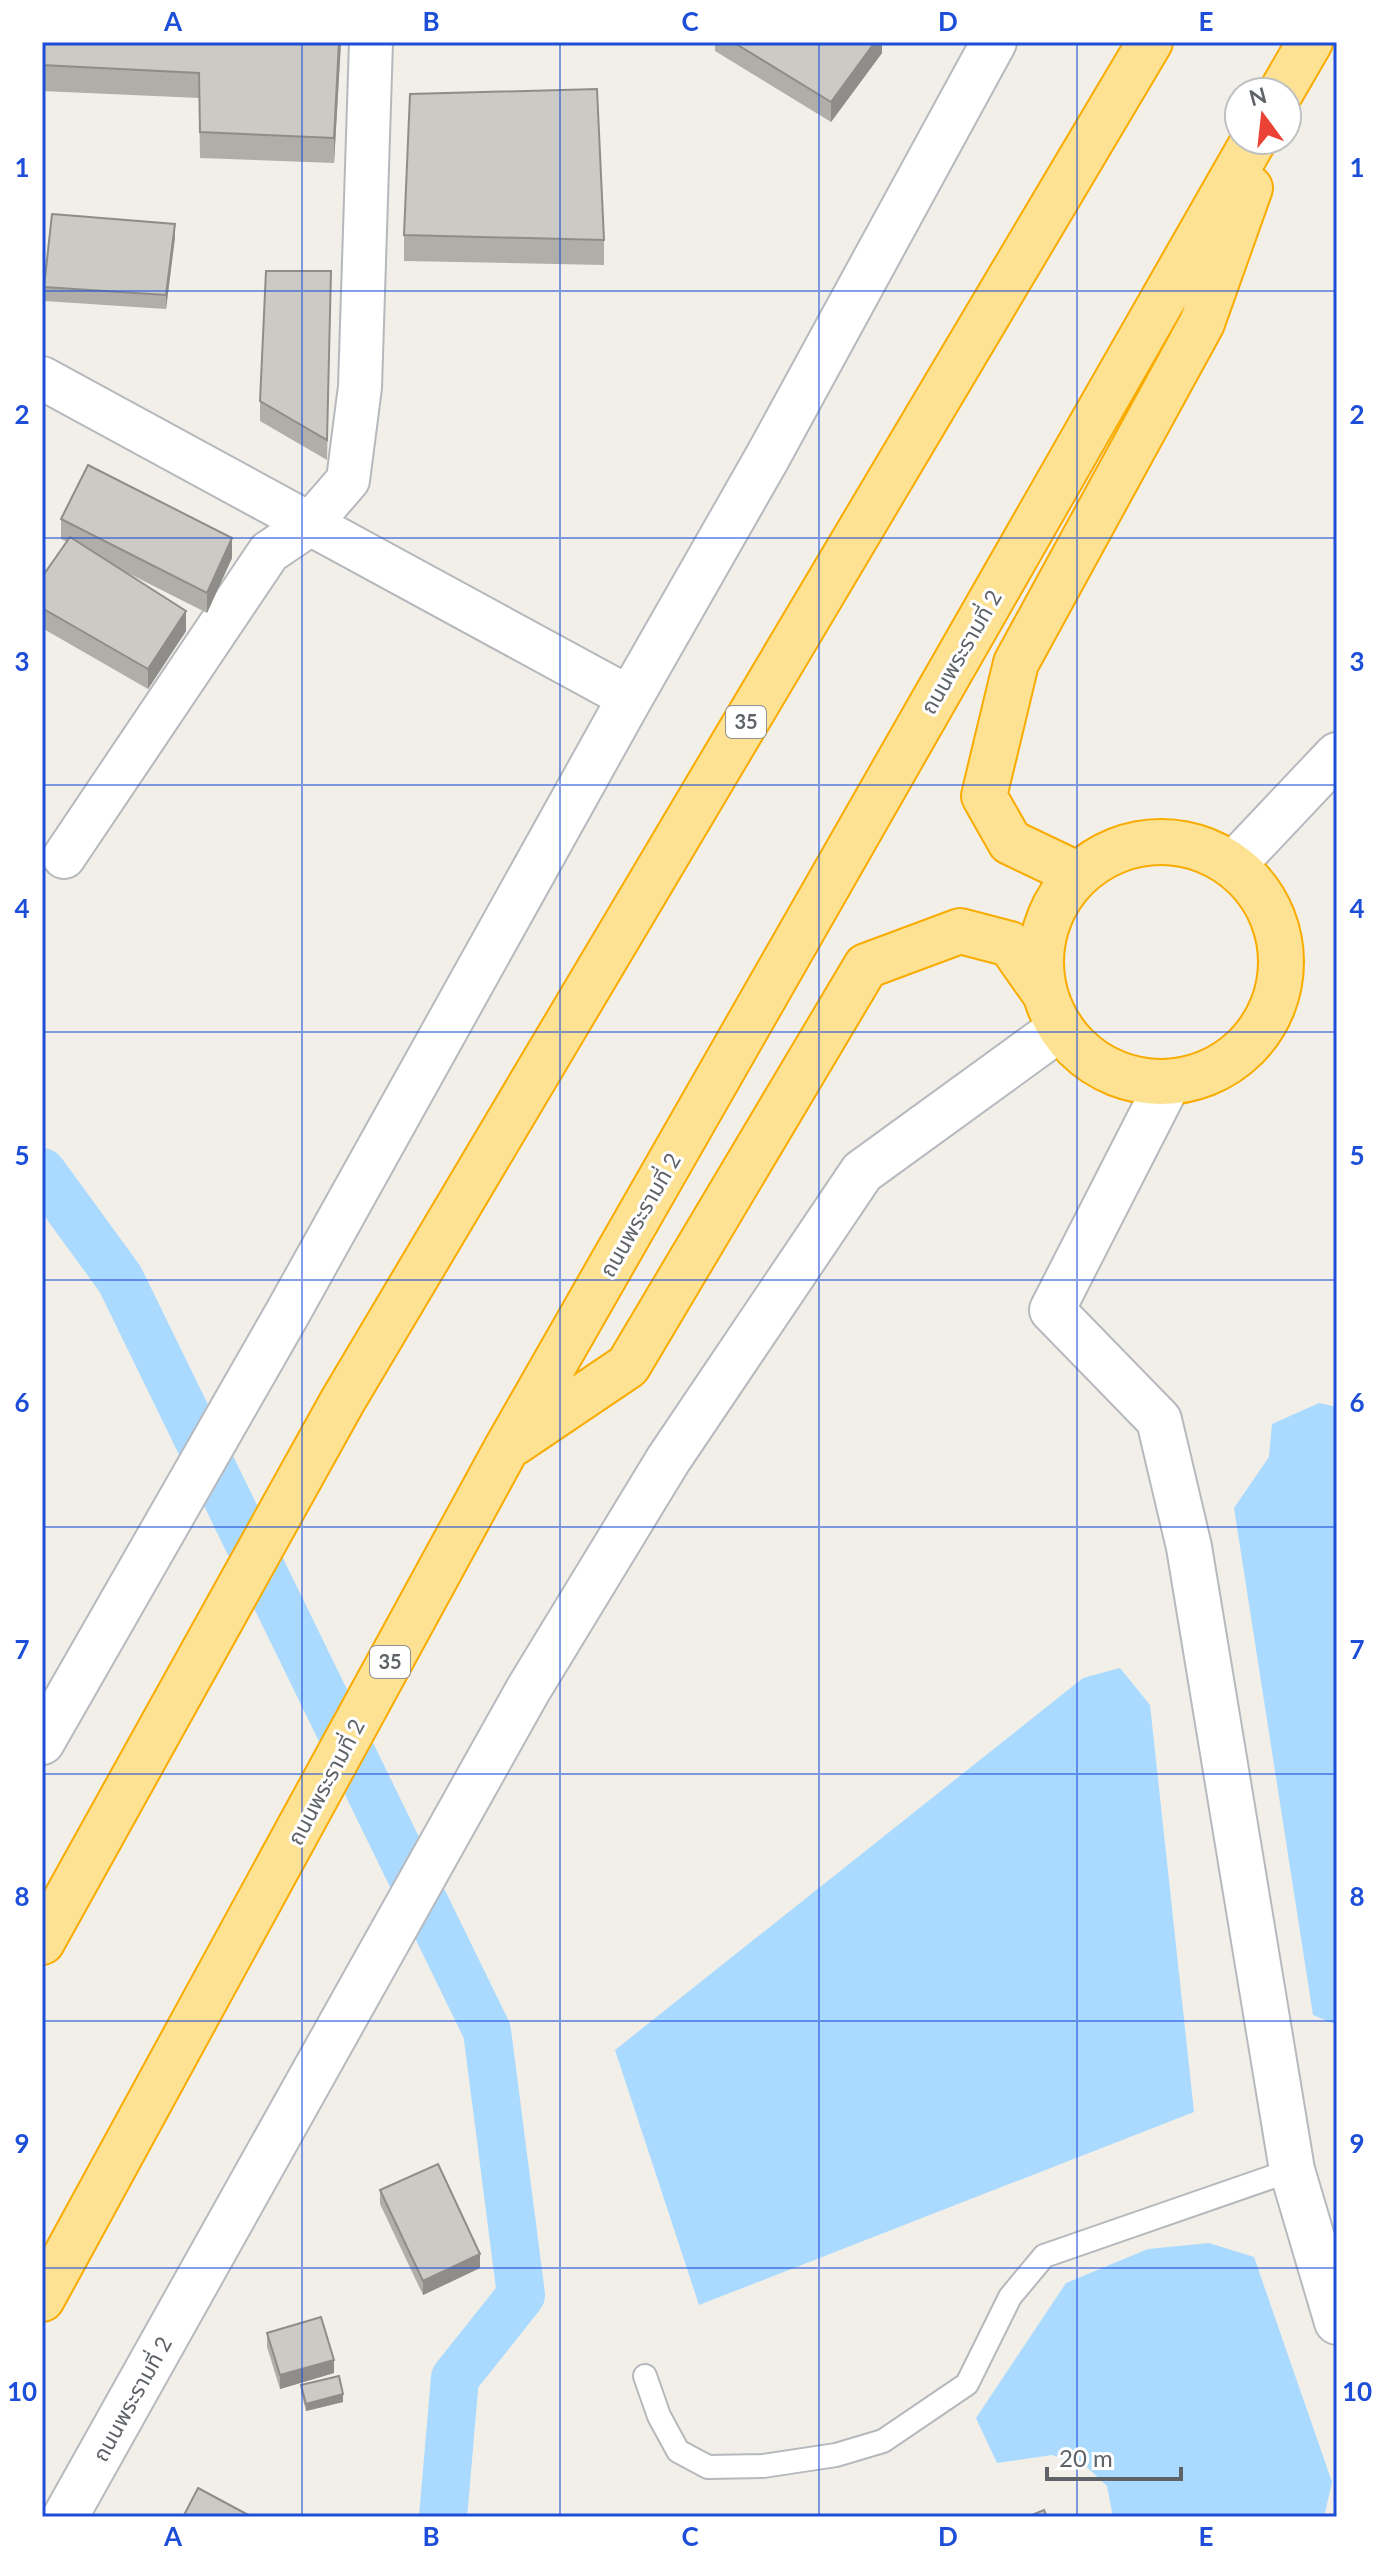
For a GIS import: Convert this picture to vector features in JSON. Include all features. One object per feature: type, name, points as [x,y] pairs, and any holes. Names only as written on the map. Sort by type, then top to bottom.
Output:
[{"type":"highway","name":"35","points":[[42,1942],[342,1402],[1150,42]]},
{"type":"highway","points":[[1291,76],[1310,42]]},
{"type":"highway","name":"ถนนพระรามที่ 2","points":[[42,2299],[506,1449],[1245,156]]},
{"type":"highway","points":[[1077,874],[1010,842],[984,796],[1016,663],[1202,323],[1261,156]]},
{"type":"highway","points":[[506,1449],[628,1366],[866,966],[960,931],[1010,944],[1051,1010],[1088,1059],[1126,1078],[1168,1083],[1209,1073],[1244,1050],[1270,1016],[1281,976],[1279,933],[1262,896],[1233,865],[1195,846],[1153,842],[1112,851],[1077,874],[1052,909],[1040,949],[1051,1010]]},
{"type":"main road","points":[[42,1742],[287,1314],[767,458],[994,42]]},
{"type":"main road","points":[[1233,865],[1337,755]]},
{"type":"main road","name":"ถนนพระรามที่ 2","points":[[65,2517],[528,1690],[668,1460],[862,1172],[1051,1010]]},
{"type":"main road","points":[[1168,1083],[1052,1310],[1159,1420],[1189,1547],[1292,2170],[1337,2322]]},
{"type":"street","points":[[64,857],[269,552],[309,525],[348,480],[360,387],[371,42]]},
{"type":"street","points":[[42,378],[630,698]]},
{"type":"lane","points":[[645,2376],[659,2416],[678,2451],[708,2467],[763,2466],[836,2455],[883,2441],[967,2384],[1010,2297],[1044,2256],[1292,2170]]},
{"type":"water","points":[[1319,1403],[1337,1407],[1337,2025],[1313,2015],[1234,1508],[1269,1457],[1272,1424]]},
{"type":"water","points":[[1120,1668],[1150,1705],[1194,2112],[699,2305],[615,2050],[1083,1678]]},
{"type":"water","points":[[1209,2243],[1254,2257],[1332,2482],[1324,2517],[1113,2517],[1107,2486],[1088,2468],[1052,2455],[997,2463],[976,2418],[1066,2283],[1148,2249]]},
{"type":"building","points":[[42,42],[339,42],[334,138],[200,132],[199,73],[42,65]]},
{"type":"building","points":[[733,42],[875,42],[831,102]]},
{"type":"building","points":[[597,89],[604,240],[404,235],[410,94]]},
{"type":"building","points":[[52,214],[175,224],[166,295],[44,287]]},
{"type":"building","points":[[266,271],[331,271],[327,440],[260,401]]},
{"type":"building","points":[[88,465],[232,538],[207,593],[61,519]]},
{"type":"building","points":[[70,537],[186,611],[148,669],[42,608],[42,577]]},
{"type":"building","points":[[438,2164],[480,2254],[423,2281],[380,2190]]},
{"type":"building","points":[[321,2317],[334,2360],[280,2375],[267,2333]]},
{"type":"building","points":[[339,2376],[343,2394],[306,2404],[301,2385]]},
{"type":"building","points":[[198,2488],[252,2517],[183,2517]]},
{"type":"building","points":[[1044,2510],[1047,2517],[1027,2517]]},
{"type":"waterway","points":[[42,1172],[120,1279],[487,2031],[521,2295],[455,2378],[443,2517]]}]
